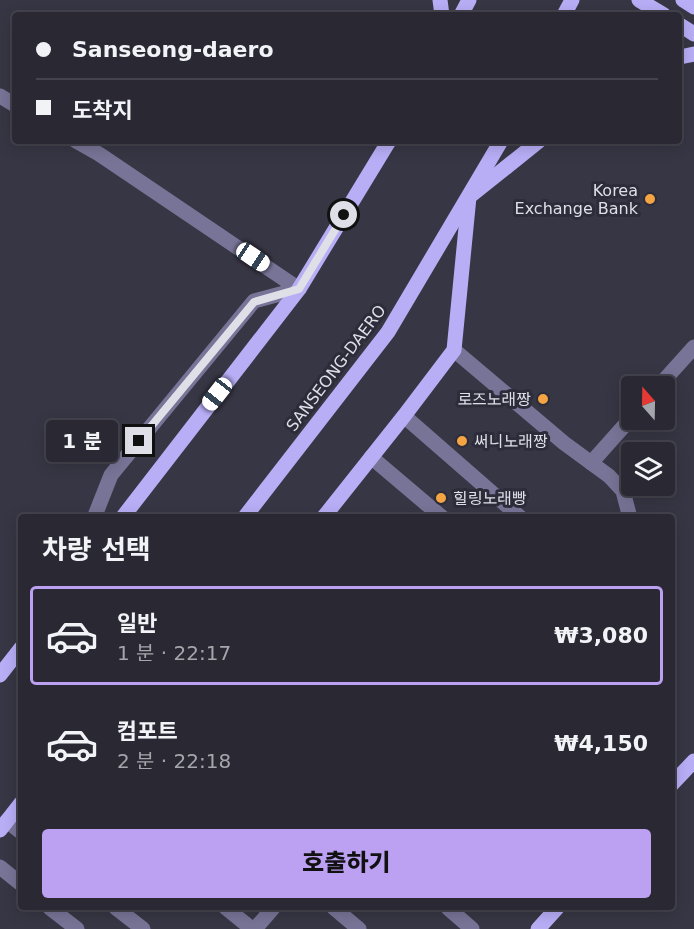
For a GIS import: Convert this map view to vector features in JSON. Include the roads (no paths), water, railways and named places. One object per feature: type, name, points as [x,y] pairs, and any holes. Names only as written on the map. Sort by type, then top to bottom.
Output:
[{"type":"main road","points":[[639,0],[659,12]]},
{"type":"main road","points":[[683,0],[694,7]]},
{"type":"main road","points":[[125,514],[299,289],[387,144]]},
{"type":"main road","name":"SANSEONG-DAERO","points":[[247,514],[388,332],[499,144]]},
{"type":"main road","points":[[329,514],[454,350],[469,197],[534,144]]},
{"type":"main road","points":[[0,675],[18,652]]},
{"type":"main road","points":[[675,781],[694,761]]},
{"type":"main road","points":[[4,825],[18,807]]},
{"type":"main road","points":[[538,929],[555,910]]},
{"type":"street","points":[[81,144],[299,289]]},
{"type":"street","points":[[96,514],[111,475],[254,302],[299,289]]},
{"type":"street","points":[[668,376],[694,347]]},
{"type":"street","points":[[454,350],[564,443],[609,476],[623,491],[629,514]]},
{"type":"street","points":[[404,416],[516,514]]},
{"type":"street","points":[[591,463],[621,429]]},
{"type":"street","points":[[371,457],[438,514]]},
{"type":"street","points":[[4,825],[18,831]]},
{"type":"street","points":[[0,867],[18,882]]},
{"type":"street","points":[[53,910],[77,929]]},
{"type":"street","points":[[119,910],[143,929]]},
{"type":"street","points":[[229,910],[253,929],[271,910]]},
{"type":"street","points":[[336,910],[359,929]]},
{"type":"street","points":[[450,910],[472,929]]},
{"type":"place","name":"Korea Exchange Bank","points":[[650,199]]},
{"type":"place","name":"로즈노래짱","points":[[543,399]]},
{"type":"place","name":"써니노래짱","points":[[462,441]]},
{"type":"place","name":"힐링노래빵","points":[[441,498]]}]
